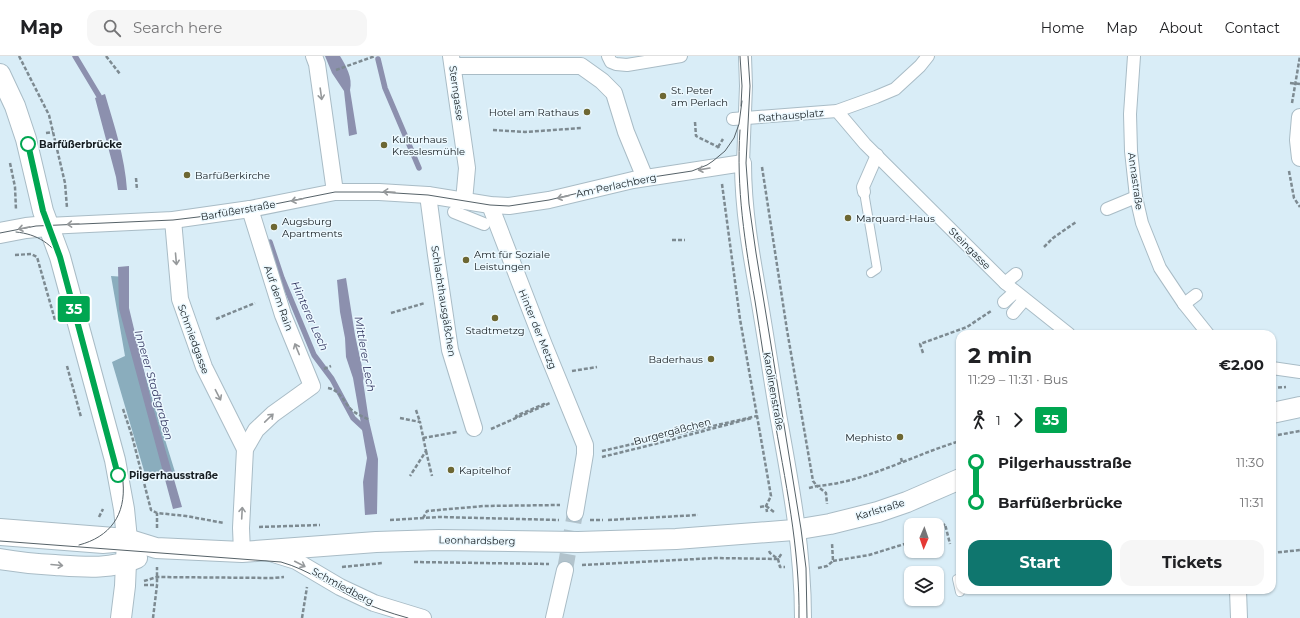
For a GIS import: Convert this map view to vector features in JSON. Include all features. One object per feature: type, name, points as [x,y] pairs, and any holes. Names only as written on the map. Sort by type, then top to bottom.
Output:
[{"type":"street","points":[[314,56],[318,64],[335,192]]},
{"type":"street","points":[[608,56],[611,62],[624,66],[684,57]]},
{"type":"street","name":"Rathausplatz","points":[[743,163],[739,118],[746,86],[745,56]]},
{"type":"street","name":"Rathausplatz","points":[[739,118],[837,111],[895,89],[920,66],[928,56]]},
{"type":"street","name":"Annastraße","points":[[1137,57],[1130,114],[1131,151],[1136,197],[1142,223],[1160,268],[1184,304],[1205,330]]},
{"type":"street","points":[[452,61],[581,66],[602,80],[614,93],[626,132],[645,178]]},
{"type":"street","name":"Sterngasse","points":[[452,61],[467,168],[459,207]]},
{"type":"street","points":[[0,74],[15,106],[26,139],[47,226],[60,257],[115,460],[124,509],[126,550],[125,586],[121,618]]},
{"type":"street","name":"Steingasse","points":[[837,111],[865,144],[1005,283],[1064,330]]},
{"type":"street","points":[[1294,162],[1300,117]]},
{"type":"street","points":[[864,192],[863,187],[877,155]]},
{"type":"street","name":"Am Perlachberg","points":[[459,207],[490,205],[510,206],[549,200],[645,178],[743,163]]},
{"type":"street","name":"Karolinenstraße","points":[[743,163],[744,190],[752,254],[797,530],[802,576],[803,618]]},
{"type":"street","name":"Barfüßerstraße","points":[[47,226],[173,220],[250,209],[335,192],[379,192],[428,195],[459,207]]},
{"type":"street","name":"Schlachthausgäßchen","points":[[428,195],[450,350],[474,428]]},
{"type":"street","points":[[1107,209],[1136,197]]},
{"type":"street","name":"Hinter der Metzg","points":[[490,205],[557,376],[584,440],[585,454],[566,513]]},
{"type":"street","points":[[459,207],[484,224]]},
{"type":"street","name":"Auf dem Rain","points":[[250,209],[284,315],[312,386]]},
{"type":"street","name":"Schmiedgasse","points":[[173,220],[180,299],[204,367],[245,449]]},
{"type":"street","points":[[0,233],[47,226]]},
{"type":"street","points":[[1005,283],[1016,274]]},
{"type":"street","points":[[1004,302],[1020,296]]},
{"type":"street","points":[[1013,313],[1020,296]]},
{"type":"street","points":[[1184,304],[1196,296]]},
{"type":"street","points":[[1276,369],[1300,372]]},
{"type":"street","name":"Schmiedgasse","points":[[242,552],[241,526],[245,449],[256,430],[273,414],[312,386]]},
{"type":"street","points":[[1276,411],[1300,407]]},
{"type":"street","name":"Karlstraße","points":[[797,530],[830,524],[878,512],[956,481]]},
{"type":"street","points":[[0,529],[126,550]]},
{"type":"street","name":"Leonhardsberg","points":[[126,550],[156,548],[242,552],[376,542],[439,540],[578,542],[676,539],[797,530]]},
{"type":"street","points":[[0,559],[18,562],[97,568],[126,550]]},
{"type":"street","name":"Schmiedberg","points":[[263,551],[296,561],[311,578],[340,587],[374,603],[423,618]]},
{"type":"street","points":[[554,618],[565,566]]},
{"type":"street","points":[[1238,594],[1239,618]]},
{"type":"lane","points":[[864,192],[878,269],[871,273]]},
{"type":"lane","points":[[0,541],[126,550]]},
{"type":"path","points":[[20,56],[49,115],[65,183],[66,202]]},
{"type":"path","points":[[106,56],[120,74]]},
{"type":"path","points":[[332,71],[375,56]]},
{"type":"path","points":[[1290,83],[1300,84]]},
{"type":"path","points":[[695,122],[696,136],[718,147]]},
{"type":"path","points":[[493,130],[525,132],[582,128]]},
{"type":"path","points":[[46,133],[53,132]]},
{"type":"path","points":[[9,159],[15,188],[16,212]]},
{"type":"path","points":[[743,163],[761,161],[813,481],[826,493]]},
{"type":"path","points":[[1294,162],[1294,198],[1300,208]]},
{"type":"path","points":[[136,178],[137,190]]},
{"type":"path","points":[[722,180],[728,237],[740,319],[771,496],[766,506],[760,507]]},
{"type":"path","points":[[1044,247],[1053,238],[1076,222]]},
{"type":"path","points":[[672,240],[685,240]]},
{"type":"path","points":[[15,255],[22,252],[37,257],[57,327]]},
{"type":"path","points":[[391,314],[442,298]]},
{"type":"path","points":[[959,330],[967,327],[1004,302]]},
{"type":"path","points":[[216,318],[255,303]]},
{"type":"path","points":[[923,353],[920,344],[956,331]]},
{"type":"path","points":[[66,360],[83,423]]},
{"type":"path","points":[[557,376],[562,373],[597,367]]},
{"type":"path","points":[[331,388],[339,394],[352,410],[370,420]]},
{"type":"path","points":[[423,438],[474,428],[487,431],[566,396]]},
{"type":"path","points":[[517,418],[516,416],[530,409],[544,404],[545,406]]},
{"type":"path","points":[[416,410],[432,476]]},
{"type":"path","points":[[602,451],[756,416]]},
{"type":"path","name":"Burgergäßchen","points":[[601,458],[750,419],[756,416]]},
{"type":"path","points":[[400,418],[420,422]]},
{"type":"path","points":[[1276,435],[1300,431]]},
{"type":"path","points":[[812,486],[826,485],[858,477],[956,441]]},
{"type":"path","points":[[410,476],[426,451]]},
{"type":"path","points":[[901,458],[902,462]]},
{"type":"path","points":[[423,518],[427,512],[484,506],[566,513]]},
{"type":"path","points":[[144,510],[151,510]]},
{"type":"path","points":[[384,521],[423,518],[566,513]]},
{"type":"path","points":[[589,520],[698,515]]},
{"type":"path","points":[[186,516],[241,526],[321,525]]},
{"type":"path","points":[[944,525],[945,524],[950,544]]},
{"type":"path","points":[[821,568],[827,566],[833,561],[869,555],[904,544]]},
{"type":"path","points":[[153,618],[157,585],[156,548]]},
{"type":"path","points":[[1276,553],[1300,550]]},
{"type":"path","points":[[770,553],[778,559],[780,567]]},
{"type":"path","points":[[833,555],[833,561]]},
{"type":"path","points":[[408,562],[585,566],[716,558],[778,559]]},
{"type":"path","points":[[302,618],[311,578],[390,563]]},
{"type":"path","points":[[157,577],[285,577]]},
{"type":"shaded area","points":[[325,56],[340,56],[345,64],[351,81],[350,90],[357,134],[349,136],[344,91],[332,73]]},
{"type":"shaded area","points":[[105,94],[122,153],[127,190],[118,190],[116,177],[95,98]]},
{"type":"shaded area","points":[[129,266],[129,308],[151,400],[182,507],[173,509],[119,309],[118,267]]},
{"type":"shaded area","points":[[111,276],[126,277],[125,310],[175,472],[147,481],[112,362],[125,356]]},
{"type":"shaded area","points":[[346,278],[355,335],[364,376],[363,381],[369,421],[378,459],[377,514],[365,515],[363,482],[367,458],[353,378],[346,357],[345,338],[340,312],[337,280]]},
{"type":"waterway","name":"Innerer Stadtgraben","points":[[75,56],[99,96],[101,102]]},
{"type":"waterway","points":[[378,59],[385,88],[419,168]]},
{"type":"waterway","name":"Hinterer Lech","points":[[270,242],[282,278],[314,355],[332,379],[353,418],[366,430]]},
{"type":"tunnel","points":[[565,570],[575,513]]},
{"type":"tram line","points":[[740,56],[742,86],[741,106]]},
{"type":"tram line","points":[[748,56],[750,86],[746,163],[749,204],[801,529],[806,568],[807,618]]},
{"type":"tram line","points":[[0,233],[36,226],[173,220],[198,217],[250,209],[335,192],[379,192],[428,195],[490,205],[509,206],[549,200],[633,180],[692,171],[707,165],[725,151],[734,138],[739,124],[742,101]]},
{"type":"tram line","points":[[740,130],[739,173],[742,216],[768,384],[791,514],[797,566],[799,618]]},
{"type":"tram line","points":[[16,232],[31,235],[44,241],[54,250],[63,263],[123,482],[122,505],[114,523],[99,536],[79,545]]},
{"type":"tram line","points":[[0,541],[281,562],[301,569],[362,602],[381,610],[408,618]]},
{"type":"bus line","name":"35","points":[[28,144],[47,226],[60,257],[118,475]]},
{"type":"place","name":"St. Peter am Perlach","points":[[663,96]]},
{"type":"place","name":"Hotel am Rathaus","points":[[587,112]]},
{"type":"place","name":"Barfüßerbrücke","points":[[28,144]]},
{"type":"place","name":"Kulturhaus Kresslesmühle","points":[[384,145]]},
{"type":"place","name":"Barfüßerkirche","points":[[187,175]]},
{"type":"place","name":"Marquard-Haus","points":[[848,218]]},
{"type":"place","name":"Augsburg Apartments","points":[[274,227]]},
{"type":"place","name":"Amt für Soziale Leistungen","points":[[466,260]]},
{"type":"place","name":"Stadtmetzg","points":[[495,318]]},
{"type":"place","name":"Baderhaus","points":[[711,359]]},
{"type":"place","name":"Mephisto","points":[[900,437]]},
{"type":"place","name":"Kapitelhof","points":[[451,470]]},
{"type":"place","name":"Pilgerhausstraße","points":[[118,475]]},
{"type":"water label","name":"Mittlerer Lech","points":[[365,354]]}]
